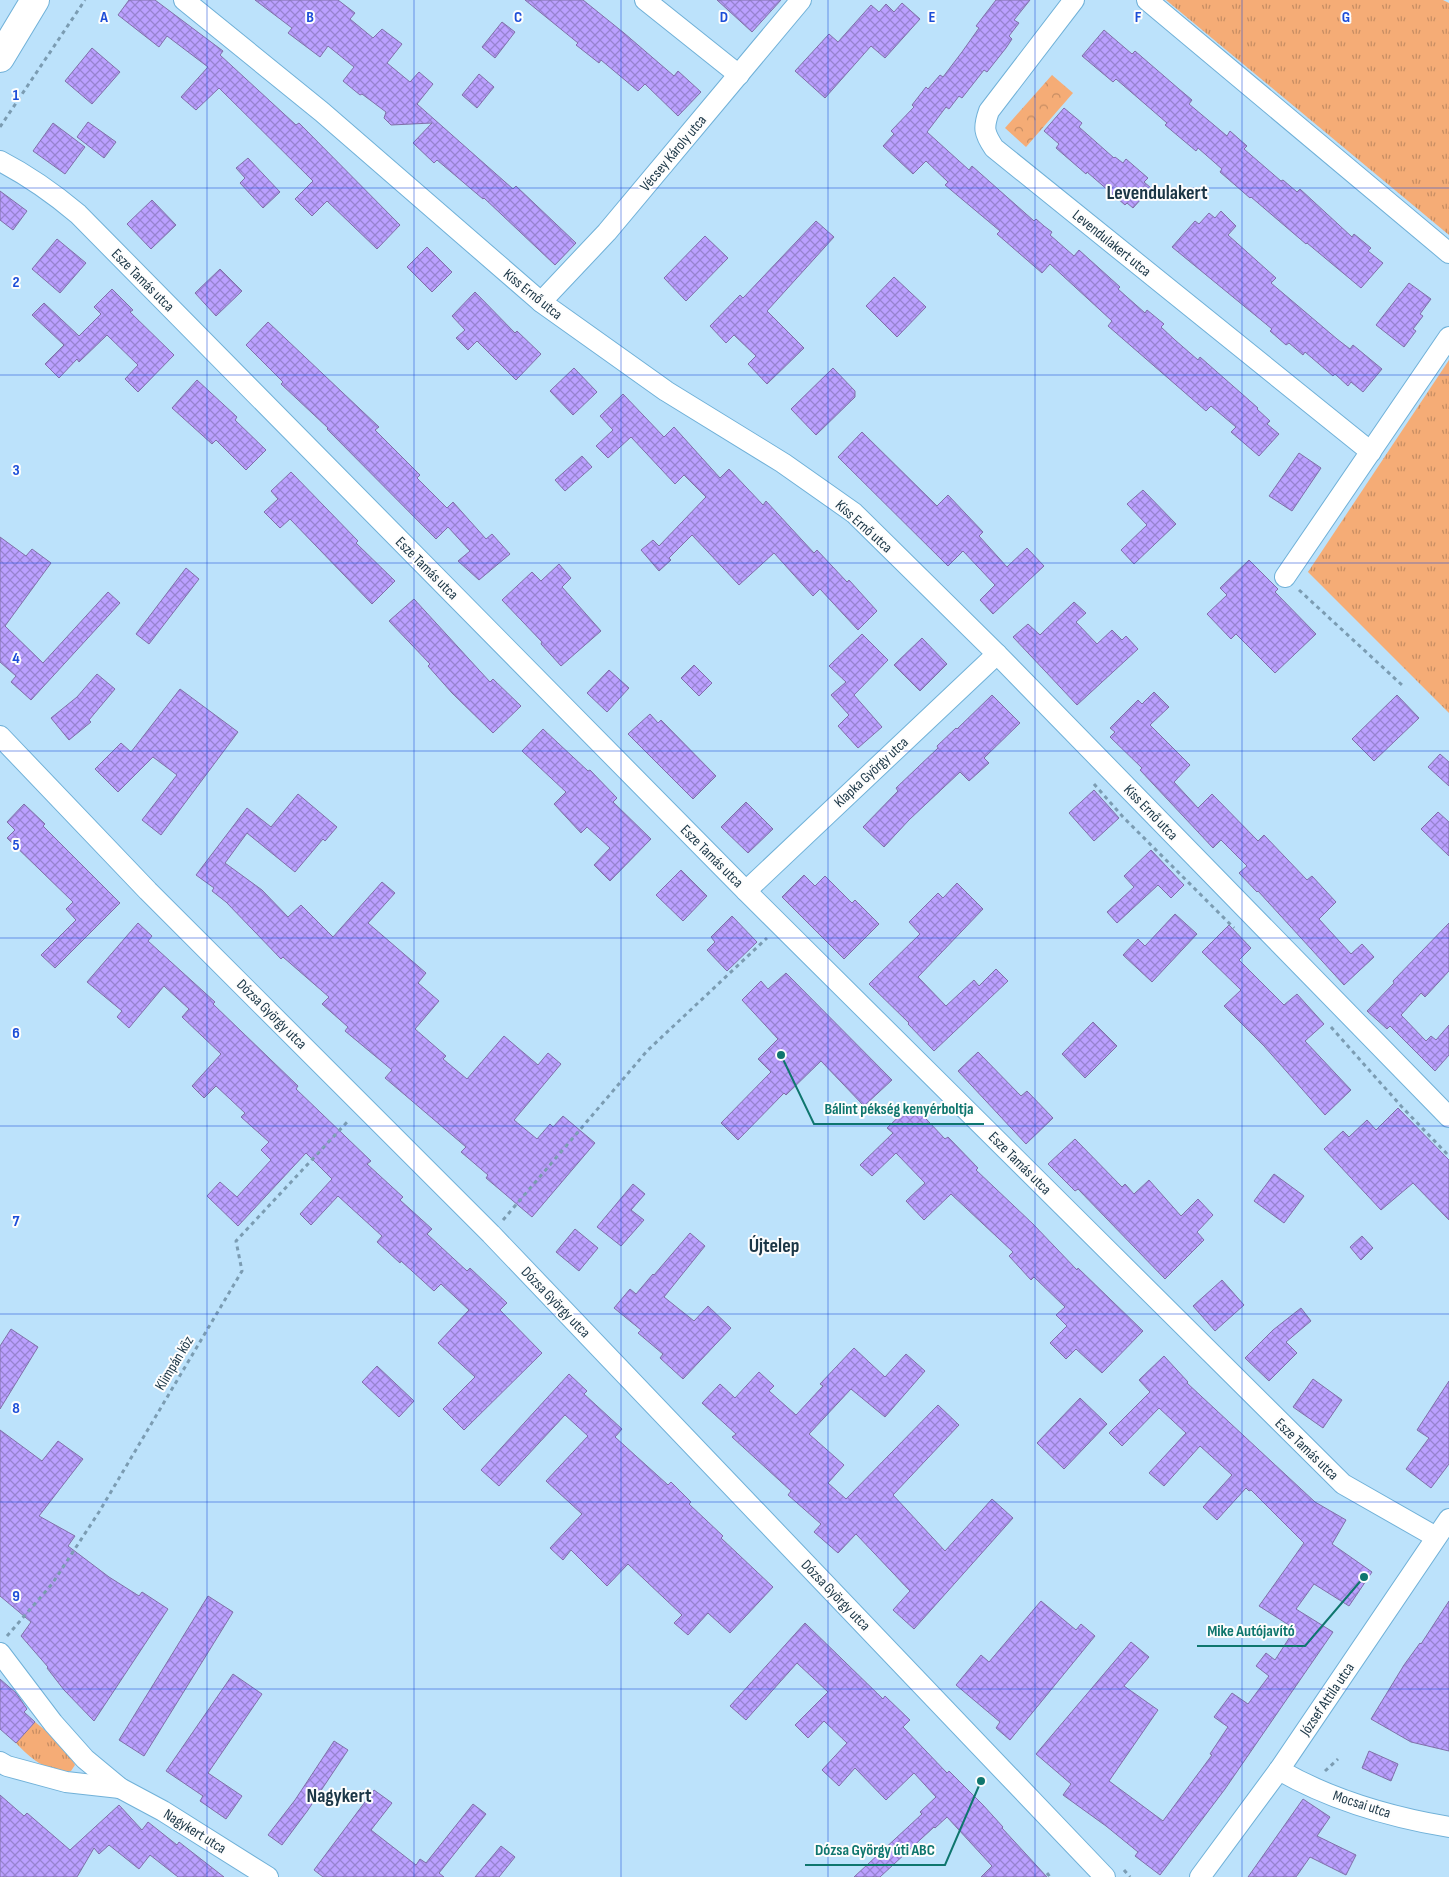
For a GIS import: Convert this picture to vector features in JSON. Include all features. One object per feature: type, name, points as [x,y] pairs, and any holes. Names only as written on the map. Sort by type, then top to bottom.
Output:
[{"type":"main road","points":[[0,58],[35,0]]},
{"type":"street","name":"Kiss Ernő utca","points":[[184,0],[322,112],[541,302],[666,391],[783,464],[854,512],[996,654],[1449,1117]]},
{"type":"street","points":[[645,0],[739,75]]},
{"type":"street","name":"Vécsey Károly utca","points":[[541,302],[607,232],[802,0]]},
{"type":"street","name":"Levendulakert utca","points":[[1074,0],[989,112],[984,124],[986,136],[994,148],[1370,452]]},
{"type":"street","points":[[1147,0],[1449,253]]},
{"type":"street","name":"Esze Tamás utca","points":[[0,161],[29,176],[55,194],[78,214],[746,891],[1343,1484],[1436,1537]]},
{"type":"street","points":[[1285,577],[1449,338]]},
{"type":"street","name":"Klapka György utca","points":[[746,891],[996,654]]},
{"type":"street","name":"Dózsa György utca","points":[[0,736],[148,891],[492,1234],[1105,1877]]},
{"type":"street","name":"József Attila utca","points":[[1200,1877],[1280,1770],[1449,1519]]},
{"type":"street","name":"Nagykert utca","points":[[5,1652],[53,1723],[85,1759],[120,1788],[163,1811],[268,1877]]},
{"type":"street","name":"Nagykert utca","points":[[0,1762],[8,1766],[66,1782],[120,1788]]},
{"type":"street","name":"Mocsai utca","points":[[1280,1770],[1304,1784],[1372,1810],[1449,1827]]},
{"type":"path","points":[[0,127],[85,0]]},
{"type":"path","points":[[1285,577],[1403,686]]},
{"type":"path","points":[[1091,781],[1123,817],[1236,930]]},
{"type":"path","points":[[492,1234],[647,1051],[770,936]]},
{"type":"path","points":[[1327,1022],[1401,1106],[1449,1156]]},
{"type":"path","name":"Klimpán köz","points":[[5,1652],[83,1536],[242,1271],[236,1241],[363,1105]]},
{"type":"path","points":[[1046,1873],[1050,1877]]},
{"type":"green space","points":[[1166,0],[1443,0],[1449,3],[1449,235]]},
{"type":"green space","points":[[1052,75],[1073,93],[1026,147],[1005,128]]},
{"type":"green space","points":[[1449,360],[1449,713],[1308,572]]},
{"type":"green space","points":[[35,1722],[63,1747],[75,1765],[71,1771],[55,1770],[40,1764],[16,1743]]},
{"type":"building","points":[[129,0],[155,0],[223,51],[220,55],[296,125],[299,123],[400,225],[377,249],[327,201],[312,216],[295,199],[313,181],[219,88],[196,110],[181,97],[208,67],[167,36],[159,47],[118,15]]},
{"type":"building","points":[[255,0],[338,0],[355,13],[350,19],[373,38],[382,29],[402,44],[387,63],[410,82],[419,72],[433,84],[417,104],[513,189],[516,186],[576,243],[555,265],[484,198],[437,160],[434,163],[413,143],[432,123],[391,125],[384,118],[386,112],[343,81],[354,67],[328,46],[320,57],[288,33],[292,28]]},
{"type":"building","points":[[525,0],[583,0],[674,76],[678,71],[701,92],[678,116],[645,84],[638,91],[601,60],[599,63],[576,45],[578,43]]},
{"type":"building","points":[[717,0],[781,0],[752,32]]},
{"type":"building","points":[[996,0],[1030,0],[1014,20],[1019,23],[1009,36],[1012,39],[1006,48],[987,72],[984,70],[962,98],[959,96],[949,109],[946,107],[927,132],[969,170],[972,166],[1034,221],[1036,219],[1052,232],[1050,235],[1074,256],[1079,250],[1120,287],[1118,289],[1145,313],[1147,310],[1164,324],[1161,327],[1175,340],[1198,360],[1200,357],[1258,408],[1270,421],[1267,424],[1279,434],[1259,456],[1231,432],[1236,427],[1211,406],[1206,411],[1108,326],[1112,321],[1050,264],[1042,273],[997,234],[1000,231],[945,185],[948,182],[926,161],[913,174],[883,146],[894,134],[891,131],[914,107],[912,105],[926,87],[928,89],[940,75],[943,77],[979,28],[976,26]]},
{"type":"building","points":[[902,3],[920,19],[885,58],[871,46],[825,98],[795,71],[829,34],[838,42],[871,5],[879,12],[886,4],[894,12]]},
{"type":"building","points":[[502,22],[515,32],[495,58],[482,47]]},
{"type":"building","points":[[1104,30],[1132,54],[1135,51],[1192,100],[1189,104],[1227,136],[1230,131],[1247,146],[1244,149],[1281,181],[1283,180],[1297,192],[1300,189],[1352,237],[1354,234],[1371,248],[1368,251],[1383,263],[1361,288],[1250,198],[1220,172],[1222,169],[1198,148],[1196,151],[1165,125],[1167,123],[1116,79],[1113,82],[1082,56]]},
{"type":"building","points":[[92,48],[120,72],[92,104],[65,81]]},
{"type":"building","points":[[479,74],[494,87],[477,108],[462,95]]},
{"type":"building","points":[[1064,108],[1082,123],[1079,127],[1114,158],[1123,163],[1126,159],[1148,178],[1144,182],[1151,188],[1133,208],[1127,203],[1125,205],[1087,172],[1086,174],[1056,148],[1059,144],[1044,131]]},
{"type":"building","points":[[88,122],[116,142],[104,158],[77,137]]},
{"type":"building","points":[[53,123],[85,147],[65,174],[33,151]]},
{"type":"building","points":[[248,158],[280,192],[263,208],[240,183],[245,178],[236,168]]},
{"type":"building","points":[[0,191],[27,211],[13,230],[0,220]]},
{"type":"building","points":[[152,200],[176,225],[151,249],[127,224]]},
{"type":"building","points":[[1221,211],[1236,226],[1228,235],[1276,278],[1271,283],[1337,339],[1350,349],[1353,345],[1382,369],[1363,392],[1351,382],[1348,386],[1335,374],[1333,376],[1305,352],[1303,355],[1289,343],[1286,345],[1270,331],[1272,329],[1172,247],[1195,221],[1199,224],[1209,213],[1215,218]]},
{"type":"building","points":[[816,221],[834,237],[767,311],[804,348],[767,384],[748,364],[756,356],[734,335],[726,343],[710,326],[740,295],[743,298]]},
{"type":"building","points":[[705,236],[728,258],[686,301],[664,278]]},
{"type":"building","points":[[57,239],[86,263],[60,293],[32,269]]},
{"type":"building","points":[[427,247],[452,272],[432,292],[407,267]]},
{"type":"building","points":[[220,269],[242,291],[216,316],[195,293]]},
{"type":"building","points":[[894,277],[926,307],[897,337],[866,306]]},
{"type":"building","points":[[1409,283],[1431,299],[1420,314],[1423,316],[1413,329],[1416,331],[1404,347],[1376,325]]},
{"type":"building","points":[[112,289],[133,310],[130,312],[174,355],[138,392],[125,379],[138,365],[107,335],[79,362],[77,359],[59,378],[45,364],[64,345],[32,315],[44,303],[79,336],[101,314],[94,307]]},
{"type":"building","points":[[475,292],[515,333],[517,331],[541,354],[516,380],[477,341],[468,350],[456,338],[465,330],[452,316]]},
{"type":"building","points":[[268,322],[379,427],[375,430],[420,475],[417,478],[447,508],[453,502],[486,539],[492,534],[510,554],[479,580],[458,561],[470,551],[448,527],[436,539],[328,428],[281,384],[283,382],[246,345]]},
{"type":"building","points":[[574,368],[597,392],[573,415],[550,391]]},
{"type":"building","points":[[833,368],[855,391],[855,397],[816,435],[791,409]]},
{"type":"building","points":[[197,380],[237,417],[235,420],[266,450],[246,470],[216,440],[212,444],[172,408]]},
{"type":"building","points":[[623,394],[664,437],[674,427],[720,478],[729,469],[763,505],[766,501],[814,553],[817,550],[847,582],[849,580],[877,611],[858,630],[820,589],[813,596],[774,553],[739,585],[692,535],[659,571],[641,550],[653,540],[659,546],[706,497],[684,475],[675,484],[631,437],[608,458],[596,446],[613,430],[600,416]]},
{"type":"building","points":[[862,432],[937,506],[948,495],[983,532],[979,536],[1007,567],[1027,548],[1044,566],[993,614],[980,600],[995,585],[963,551],[948,566],[838,457]]},
{"type":"building","points":[[1299,453],[1321,468],[1292,511],[1269,496]]},
{"type":"building","points":[[582,456],[592,467],[565,491],[555,480]]},
{"type":"building","points":[[291,472],[358,541],[356,543],[395,581],[372,604],[290,519],[280,528],[264,512],[278,499],[271,491]]},
{"type":"building","points":[[1143,490],[1176,524],[1134,564],[1121,550],[1147,525],[1127,504]]},
{"type":"building","points":[[0,537],[26,556],[32,549],[51,563],[5,626],[43,663],[108,592],[120,603],[31,700],[11,682],[16,676],[0,662]]},
{"type":"building","points":[[1249,560],[1278,589],[1275,592],[1316,634],[1275,673],[1236,634],[1231,639],[1207,614],[1227,595],[1220,588]]},
{"type":"building","points":[[559,564],[571,578],[562,587],[601,631],[561,666],[541,644],[542,642],[502,600],[532,572],[541,581]]},
{"type":"building","points":[[186,568],[199,579],[149,644],[136,634]]},
{"type":"building","points":[[414,599],[490,682],[493,679],[521,706],[493,733],[452,693],[428,666],[430,664],[389,621]]},
{"type":"building","points":[[1074,602],[1086,613],[1076,622],[1097,644],[1112,630],[1122,640],[1126,636],[1138,649],[1077,705],[1013,637],[1028,624],[1040,635]]},
{"type":"building","points":[[862,634],[888,660],[854,695],[882,727],[858,748],[838,726],[849,715],[831,695],[846,682],[829,666]]},
{"type":"building","points":[[922,638],[947,664],[920,691],[894,665]]},
{"type":"building","points":[[694,665],[712,683],[699,696],[681,678]]},
{"type":"building","points":[[609,670],[629,688],[607,712],[587,693]]},
{"type":"building","points":[[97,674],[115,689],[89,720],[91,722],[69,740],[51,718],[77,697]]},
{"type":"building","points":[[180,689],[238,732],[161,835],[142,820],[177,775],[153,757],[118,792],[95,769],[121,743],[131,752]]},
{"type":"building","points":[[1154,692],[1169,707],[1150,725],[1190,765],[1174,782],[1198,808],[1212,794],[1258,841],[1264,835],[1307,880],[1312,876],[1336,902],[1319,919],[1351,954],[1362,944],[1374,957],[1344,985],[1258,891],[1239,873],[1247,866],[1221,840],[1213,848],[1140,770],[1142,768],[1110,737],[1115,732],[1110,728],[1138,700],[1142,704]]},
{"type":"building","points":[[992,695],[1020,723],[984,758],[989,763],[969,781],[960,772],[909,820],[884,847],[863,827],[898,791],[896,788],[938,748],[937,746]]},
{"type":"building","points":[[1397,695],[1419,718],[1374,761],[1352,739]]},
{"type":"building","points":[[650,714],[658,723],[661,720],[716,776],[693,799],[628,734]]},
{"type":"building","points":[[543,729],[588,771],[590,770],[617,798],[613,802],[651,839],[610,881],[594,865],[610,848],[587,827],[581,833],[554,804],[566,792],[522,751]]},
{"type":"building","points":[[1440,754],[1449,762],[1449,786],[1428,767]]},
{"type":"building","points":[[1094,790],[1119,818],[1094,841],[1069,813]]},
{"type":"building","points":[[298,794],[337,827],[325,841],[323,839],[295,872],[247,833],[225,863],[262,890],[288,917],[301,905],[333,937],[382,882],[395,893],[368,923],[426,973],[418,983],[439,1001],[415,1029],[446,1056],[443,1059],[467,1079],[504,1036],[538,1065],[548,1053],[561,1064],[514,1120],[537,1139],[550,1124],[553,1127],[563,1116],[595,1143],[532,1217],[486,1178],[488,1175],[461,1152],[466,1147],[385,1078],[392,1070],[345,1031],[348,1027],[322,1004],[329,997],[283,957],[281,959],[226,902],[212,891],[214,888],[196,875],[247,808],[271,827]]},
{"type":"building","points":[[746,802],[773,829],[748,853],[721,827]]},
{"type":"building","points":[[24,804],[45,824],[43,826],[120,903],[55,968],[41,955],[76,920],[66,909],[73,902],[7,838],[15,830],[7,822]]},
{"type":"building","points":[[1438,812],[1449,822],[1449,856],[1421,829]]},
{"type":"building","points":[[1151,850],[1184,885],[1171,898],[1158,885],[1117,923],[1107,912],[1134,887],[1124,876]]},
{"type":"building","points":[[681,870],[707,896],[683,921],[656,895]]},
{"type":"building","points":[[804,875],[815,886],[825,876],[852,903],[855,900],[879,924],[844,959],[782,897]]},
{"type":"building","points":[[957,883],[983,909],[918,977],[946,1006],[974,980],[979,986],[996,969],[1008,981],[934,1051],[909,1023],[869,984],[920,934],[909,922],[938,893],[943,898]]},
{"type":"building","points":[[1175,914],[1197,934],[1152,982],[1123,955],[1138,939],[1145,946]]},
{"type":"building","points":[[732,916],[757,942],[727,971],[707,950],[715,942],[711,937]]},
{"type":"building","points":[[138,923],[152,936],[148,941],[215,1002],[213,1004],[298,1086],[296,1089],[371,1161],[367,1164],[403,1197],[400,1200],[432,1229],[427,1234],[467,1271],[470,1268],[507,1303],[500,1310],[542,1353],[464,1430],[443,1409],[475,1377],[438,1343],[469,1310],[441,1284],[434,1291],[401,1261],[400,1263],[377,1242],[382,1236],[338,1196],[311,1225],[300,1214],[332,1179],[306,1153],[238,1226],[207,1196],[220,1182],[237,1197],[271,1160],[261,1150],[269,1142],[241,1117],[245,1113],[216,1086],[204,1098],[192,1086],[221,1054],[182,1017],[189,1009],[164,986],[129,1028],[117,1017],[122,1011],[87,982]]},
{"type":"building","points":[[1449,923],[1449,971],[1425,997],[1421,993],[1401,1015],[1426,1041],[1431,1036],[1436,1040],[1449,1025],[1449,1055],[1435,1071],[1390,1026],[1387,1029],[1367,1011]]},
{"type":"building","points":[[1229,925],[1251,948],[1239,960],[1284,1005],[1297,994],[1324,1024],[1305,1041],[1351,1090],[1325,1115],[1264,1046],[1224,1006],[1241,990],[1202,952]]},
{"type":"building","points":[[786,973],[892,1080],[864,1106],[821,1061],[786,1095],[784,1093],[738,1140],[721,1123],[771,1072],[758,1059],[778,1039],[742,1000],[761,981],[768,989]]},
{"type":"building","points":[[1093,1022],[1117,1046],[1085,1078],[1062,1054]]},
{"type":"building","points":[[978,1052],[1021,1096],[1027,1091],[1053,1118],[1026,1144],[958,1071]]},
{"type":"building","points":[[912,1104],[945,1139],[948,1137],[978,1168],[976,1170],[1033,1224],[1077,1270],[1078,1268],[1143,1331],[1102,1373],[1076,1349],[1066,1359],[1050,1343],[1067,1326],[1056,1315],[1065,1307],[1034,1277],[1031,1280],[1009,1256],[1013,1252],[951,1194],[924,1220],[906,1201],[925,1183],[896,1153],[872,1176],[860,1165],[893,1133],[887,1128]]},
{"type":"building","points":[[1398,1108],[1449,1160],[1449,1220],[1413,1183],[1381,1210],[1324,1149],[1343,1131],[1349,1137],[1367,1120],[1376,1130]]},
{"type":"building","points":[[1075,1139],[1122,1187],[1125,1184],[1134,1194],[1149,1180],[1181,1216],[1198,1199],[1213,1215],[1197,1232],[1204,1240],[1165,1279],[1078,1189],[1075,1191],[1048,1164]]},
{"type":"building","points":[[1274,1174],[1304,1196],[1284,1223],[1254,1201]]},
{"type":"building","points":[[633,1184],[645,1194],[631,1210],[644,1220],[621,1246],[597,1227]]},
{"type":"building","points":[[575,1229],[598,1248],[579,1271],[556,1252]]},
{"type":"building","points":[[690,1233],[705,1246],[664,1297],[694,1321],[708,1306],[731,1328],[683,1379],[660,1358],[663,1354],[638,1333],[641,1330],[614,1308],[630,1289],[636,1294]]},
{"type":"building","points":[[1362,1236],[1373,1248],[1361,1260],[1350,1247]]},
{"type":"building","points":[[1222,1280],[1244,1305],[1215,1331],[1193,1306]]},
{"type":"building","points":[[1301,1308],[1311,1321],[1286,1342],[1297,1353],[1269,1381],[1245,1358],[1273,1330]]},
{"type":"building","points":[[11,1329],[38,1347],[0,1409],[0,1346]]},
{"type":"building","points":[[854,1348],[885,1377],[906,1354],[925,1371],[885,1417],[851,1389],[809,1434],[844,1465],[828,1483],[846,1499],[938,1405],[959,1425],[893,1495],[945,1551],[992,1499],[1013,1518],[914,1629],[893,1610],[910,1591],[856,1534],[838,1553],[814,1532],[821,1524],[788,1495],[791,1491],[732,1437],[736,1434],[702,1403],[720,1384],[735,1398],[759,1372],[774,1386],[769,1391],[796,1415],[823,1386],[820,1384]]},
{"type":"building","points":[[1164,1356],[1187,1383],[1315,1502],[1346,1520],[1332,1544],[1372,1572],[1349,1606],[1314,1584],[1296,1609],[1333,1632],[1225,1789],[1160,1875],[1135,1856],[1138,1852],[1063,1795],[1071,1784],[1036,1754],[1131,1642],[1149,1657],[1124,1686],[1158,1710],[1109,1781],[1163,1821],[1212,1755],[1210,1754],[1228,1727],[1214,1717],[1232,1693],[1248,1704],[1269,1676],[1256,1666],[1266,1653],[1275,1660],[1295,1629],[1259,1606],[1304,1543],[1251,1490],[1249,1491],[1246,1488],[1217,1520],[1203,1507],[1232,1475],[1200,1446],[1164,1486],[1149,1473],[1186,1433],[1159,1408],[1122,1446],[1109,1433],[1150,1392],[1139,1380]]},
{"type":"building","points":[[377,1366],[414,1401],[399,1417],[362,1382]]},
{"type":"building","points":[[569,1374],[587,1391],[584,1394],[622,1429],[615,1437],[668,1485],[671,1482],[691,1502],[689,1504],[723,1536],[721,1538],[773,1587],[730,1633],[708,1613],[688,1635],[674,1623],[682,1615],[628,1564],[607,1586],[571,1550],[563,1560],[550,1548],[582,1514],[546,1481],[588,1436],[565,1415],[499,1486],[481,1470]]},
{"type":"building","points":[[1313,1379],[1342,1400],[1323,1428],[1293,1407]]},
{"type":"building","points":[[1449,1381],[1449,1464],[1431,1488],[1406,1469],[1429,1438],[1417,1430]]},
{"type":"building","points":[[1080,1398],[1107,1424],[1064,1469],[1037,1443]]},
{"type":"building","points":[[0,1430],[42,1461],[58,1441],[83,1459],[39,1516],[75,1536],[68,1546],[109,1577],[139,1596],[142,1592],[168,1609],[94,1721],[64,1690],[48,1667],[21,1636],[31,1622],[0,1596]]},
{"type":"building","points":[[208,1596],[233,1612],[144,1756],[119,1740]]},
{"type":"building","points":[[1041,1601],[1076,1630],[1081,1624],[1095,1636],[1010,1740],[996,1728],[1000,1722],[956,1685],[981,1655],[989,1662]]},
{"type":"building","points":[[1449,1601],[1449,1751],[1411,1742],[1371,1719],[1404,1665],[1421,1644]]},
{"type":"building","points":[[805,1623],[883,1699],[885,1696],[910,1720],[903,1727],[947,1773],[949,1771],[983,1805],[1047,1877],[981,1877],[992,1866],[947,1817],[880,1877],[854,1877],[922,1814],[920,1812],[936,1797],[914,1773],[886,1800],[855,1768],[839,1786],[822,1770],[847,1743],[824,1721],[808,1738],[795,1725],[828,1692],[797,1663],[746,1720],[730,1706]]},
{"type":"building","points":[[233,1674],[262,1694],[208,1773],[242,1796],[226,1819],[200,1801],[203,1796],[166,1771]]},
{"type":"building","points":[[0,1679],[16,1693],[27,1709],[24,1712],[35,1722],[16,1743],[0,1729]]},
{"type":"building","points":[[334,1741],[348,1750],[282,1845],[268,1835],[295,1800]]},
{"type":"building","points":[[1369,1751],[1398,1764],[1391,1781],[1362,1768]]},
{"type":"building","points":[[374,1790],[392,1803],[371,1830],[416,1865],[420,1859],[426,1863],[473,1804],[486,1814],[439,1873],[444,1877],[323,1877],[314,1870]]},
{"type":"building","points":[[0,1795],[24,1816],[27,1813],[70,1850],[119,1805],[142,1830],[148,1822],[177,1845],[179,1842],[224,1877],[178,1877],[150,1855],[139,1869],[109,1845],[99,1854],[94,1848],[77,1877],[0,1877]]},
{"type":"building","points":[[1303,1799],[1330,1817],[1317,1836],[1356,1855],[1346,1875],[1310,1857],[1296,1877],[1248,1877]]},
{"type":"building","points":[[501,1846],[515,1857],[499,1877],[475,1877]]},
{"type":"place","name":"Bálint pékség kenyérboltja","points":[[781,1055]]},
{"type":"place","name":"Mike Autójavító","points":[[1364,1577]]},
{"type":"place","name":"Dózsa György úti ABC","points":[[981,1781]]},
{"type":"district","name":"Levendulakert","points":[[1157,192]]},
{"type":"district","name":"Újtelep","points":[[774,1245]]},
{"type":"district","name":"Nagykert","points":[[339,1795]]}]
